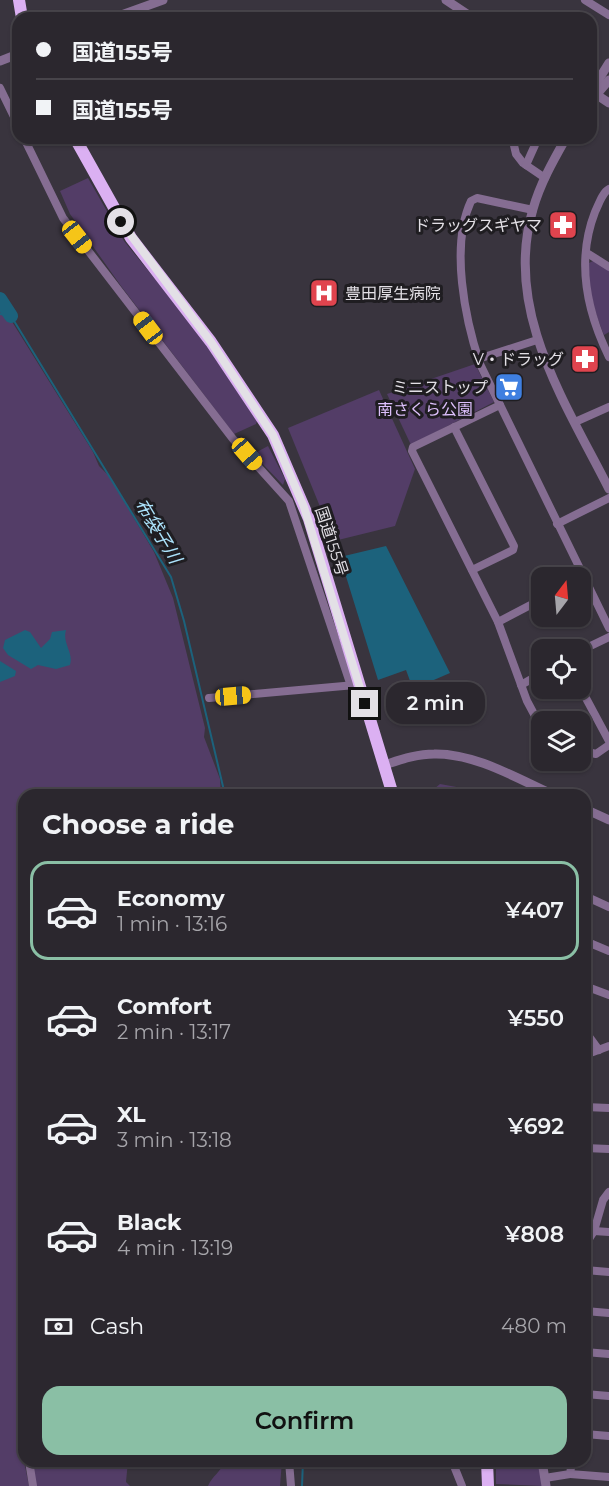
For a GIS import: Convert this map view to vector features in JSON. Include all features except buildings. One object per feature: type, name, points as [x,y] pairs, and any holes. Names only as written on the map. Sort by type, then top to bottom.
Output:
[{"type":"highway","name":"国道155号","points":[[78,144],[131,238],[217,350],[273,435],[303,502],[355,685],[391,789]]},
{"type":"highway","points":[[487,1467],[488,1486]]},
{"type":"street","points":[[130,12],[163,0]]},
{"type":"street","points":[[446,0],[464,12]]},
{"type":"street","points":[[585,0],[609,15]]},
{"type":"street","points":[[597,84],[609,63]]},
{"type":"street","points":[[597,91],[609,80]]},
{"type":"street","points":[[0,88],[12,113]]},
{"type":"street","points":[[27,144],[63,218],[233,439],[289,501],[355,685],[209,698]]},
{"type":"street","points":[[514,144],[516,154],[526,165],[545,178]]},
{"type":"street","points":[[526,165],[535,144]]},
{"type":"street","points":[[563,144],[545,178],[533,210],[524,270],[529,314],[537,340],[609,489]]},
{"type":"street","points":[[609,189],[600,200],[593,218],[587,253],[587,293],[594,325],[607,344],[609,357]]},
{"type":"street","points":[[533,210],[477,198],[469,205],[463,239],[462,285],[468,324],[478,359],[577,567]]},
{"type":"street","points":[[587,253],[609,267]]},
{"type":"street","points":[[478,359],[537,340]]},
{"type":"street","points":[[500,405],[413,447],[412,451],[498,622],[534,711]]},
{"type":"street","points":[[575,422],[609,407]]},
{"type":"street","points":[[454,427],[514,546],[513,550],[472,570]]},
{"type":"street","points":[[557,524],[609,498]]},
{"type":"street","points":[[591,595],[609,628]]},
{"type":"street","points":[[498,622],[531,605]]},
{"type":"street","points":[[591,646],[609,637]]},
{"type":"street","points":[[522,685],[531,680]]},
{"type":"street","points":[[586,699],[609,743],[596,754],[591,753]]},
{"type":"street","points":[[384,765],[418,755],[448,754],[480,763],[537,789]]},
{"type":"street","points":[[591,812],[609,820]]},
{"type":"street","points":[[591,899],[609,907]]},
{"type":"street","points":[[591,944],[609,951]]},
{"type":"street","points":[[591,988],[609,995]]},
{"type":"street","points":[[591,1039],[599,1050]]},
{"type":"street","points":[[591,1053],[609,1046]]},
{"type":"street","points":[[591,1107],[609,1108]]},
{"type":"street","points":[[591,1148],[609,1149]]},
{"type":"street","points":[[591,1235],[603,1200],[609,1192]]},
{"type":"street","points":[[594,1230],[609,1232]]},
{"type":"street","points":[[591,1270],[609,1272]]},
{"type":"street","points":[[591,1312],[609,1313]]},
{"type":"street","points":[[591,1352],[609,1354]]},
{"type":"street","points":[[591,1394],[609,1396]]},
{"type":"street","points":[[591,1434],[609,1436]]},
{"type":"street","points":[[30,1467],[33,1486]]},
{"type":"street","points":[[289,1467],[291,1486]]},
{"type":"street","points":[[454,1467],[462,1486]]},
{"type":"street","points":[[543,1467],[546,1482],[570,1474],[609,1477]]},
{"type":"street","points":[[570,1474],[571,1467]]},
{"type":"green space","points":[[88,178],[124,241],[191,323],[258,418],[256,424],[234,434],[121,286],[70,214],[60,191]]},
{"type":"green space","points":[[595,260],[609,269],[609,332],[604,335],[591,291],[589,263]]},
{"type":"green space","points":[[0,293],[11,320],[154,552],[173,598],[205,728],[204,737],[220,779],[221,789],[18,789],[18,1467],[25,1467],[29,1486],[0,1486]]},
{"type":"green space","name":"南さくら公園","points":[[475,364],[494,402],[411,445],[387,394]]},
{"type":"green space","points":[[379,390],[415,469],[395,526],[334,541],[288,428]]},
{"type":"green space","points":[[268,446],[285,479],[283,485],[253,454]]},
{"type":"green space","points":[[440,784],[462,788],[462,789],[434,789]]},
{"type":"green space","points":[[32,1467],[127,1467],[126,1482],[130,1486],[35,1486]]},
{"type":"green space","points":[[282,1467],[280,1486],[208,1486],[221,1468]]},
{"type":"green space","points":[[496,1467],[540,1467],[542,1486],[496,1484]]},
{"type":"water","points":[[386,546],[450,673],[413,689],[406,670],[378,680],[340,557]]},
{"type":"water","points":[[25,630],[30,632],[41,648],[50,639],[52,632],[66,630],[70,665],[56,669],[38,665],[31,669],[8,655],[3,648],[5,640]]},
{"type":"water","points":[[0,661],[16,671],[15,676],[0,682]]},
{"type":"waterway","points":[[0,299],[11,316]]},
{"type":"waterway","name":"布袋子川","points":[[0,314],[11,316],[171,577],[184,621],[224,789]]},
{"type":"waterway","name":"布袋子川","points":[[302,1486],[303,1467]]},
{"type":"place","name":"ドラッグスギヤマ","points":[[563,225]]},
{"type":"place","name":"豊田厚生病院","points":[[324,293]]},
{"type":"place","name":"V・ドラッグ","points":[[585,359]]},
{"type":"place","name":"ミニストップ","points":[[509,387]]},
{"type":"route","points":[[121,222],[241,384],[273,435],[300,494],[365,704]]}]
